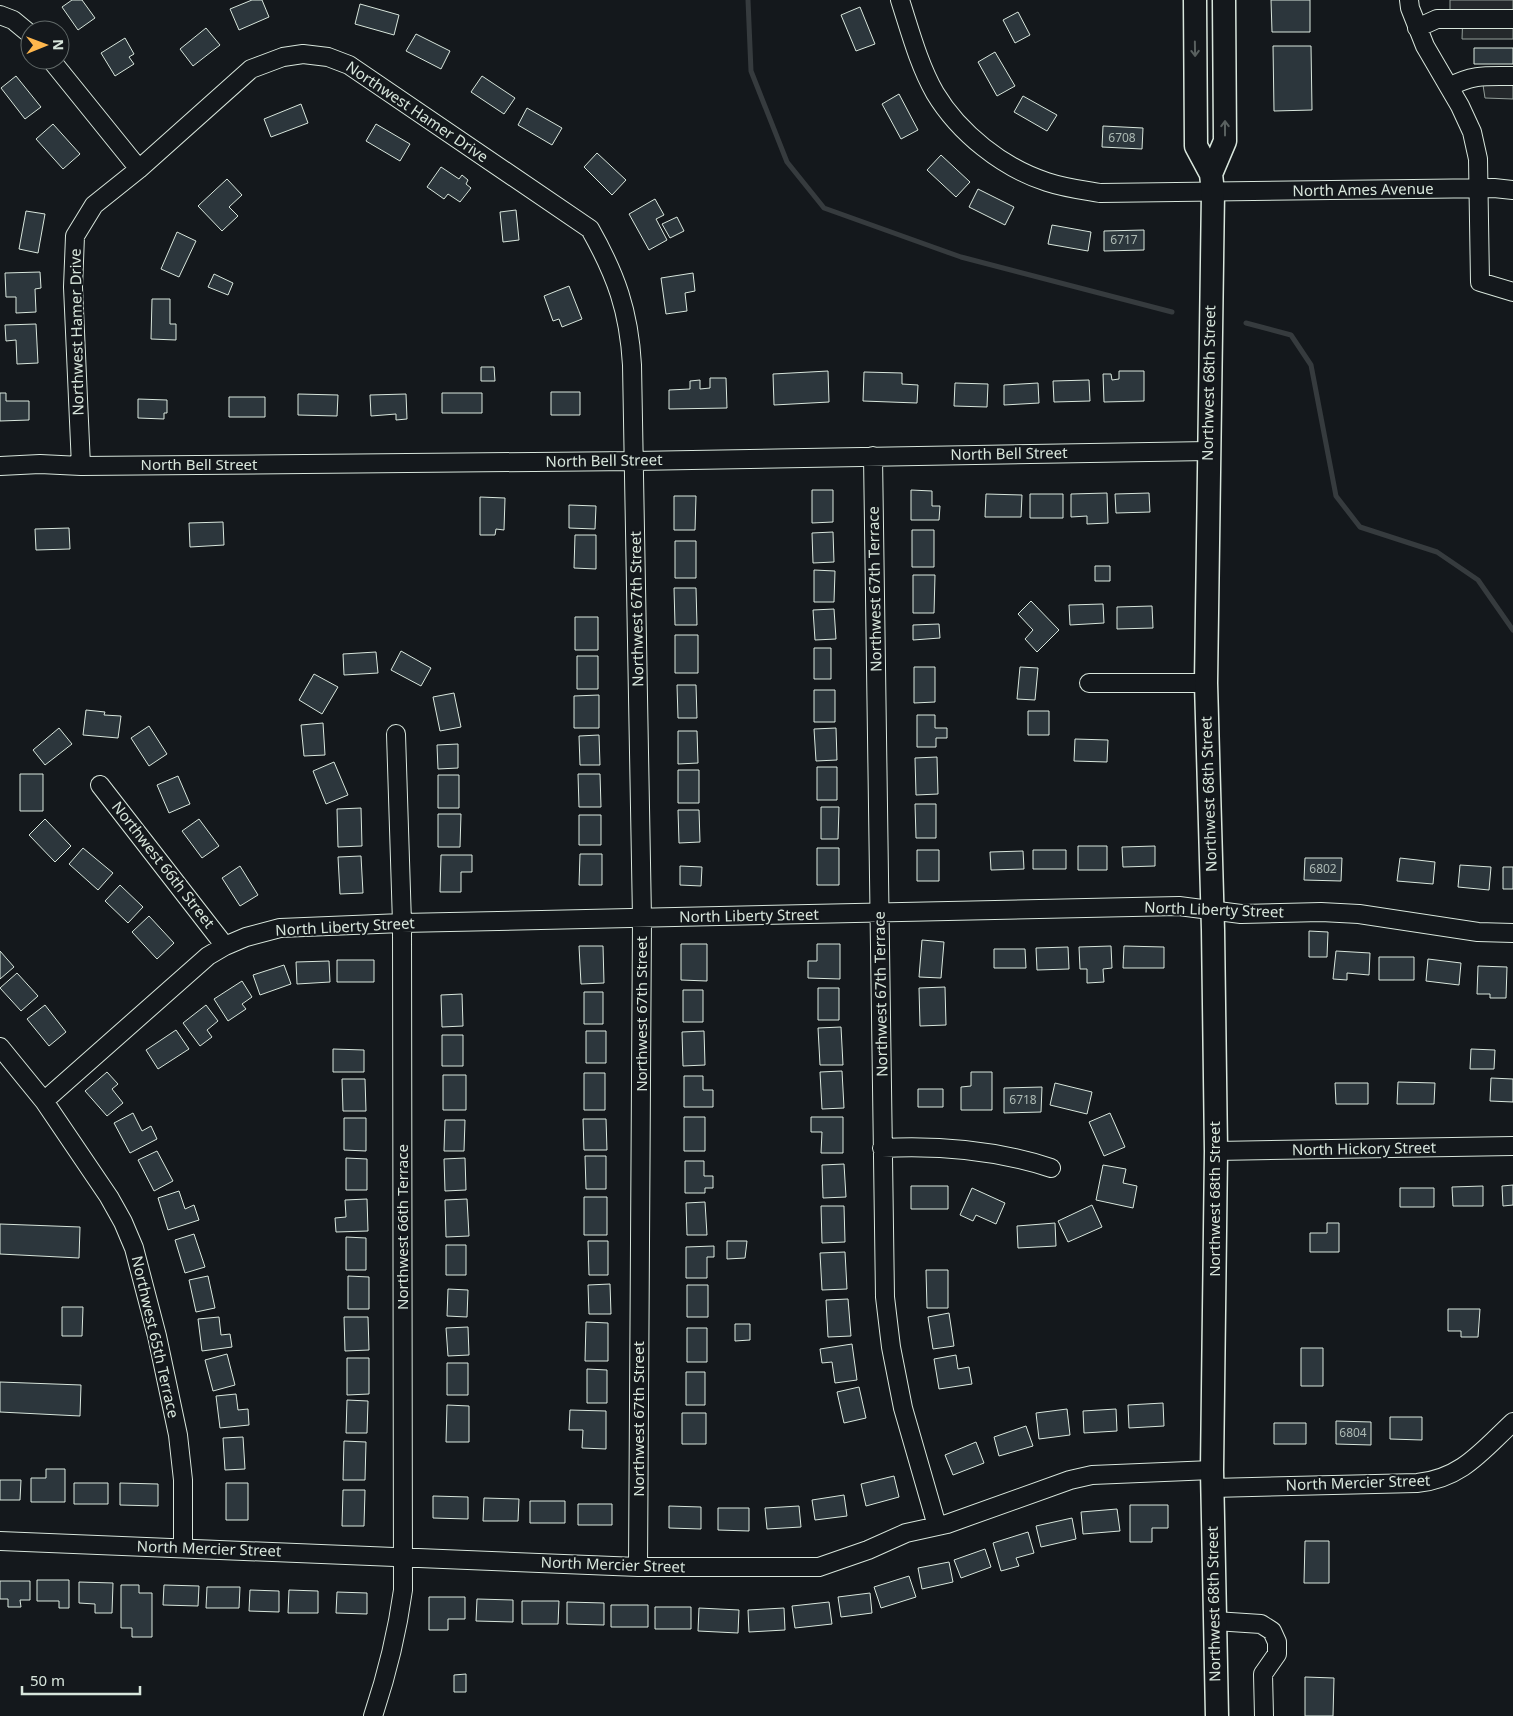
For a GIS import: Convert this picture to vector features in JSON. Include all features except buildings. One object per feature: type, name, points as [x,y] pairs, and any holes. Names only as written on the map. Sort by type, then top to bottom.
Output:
[{"type":"main road","name":"Northwest 68th Street","points":[[1194,0],[1196,146],[1212,183]]},
{"type":"main road","name":"Northwest 68th Street","points":[[1217,1716],[1212,1479],[1216,1151],[1206,683],[1212,183],[1225,141],[1224,0]]},
{"type":"street","name":"North Ames Avenue","points":[[900,0],[924,70],[945,107],[968,133],[996,156],[1046,182],[1072,189],[1100,193],[1212,183],[1513,190]]},
{"type":"street","points":[[1409,0],[1410,8],[1425,46],[1460,106],[1472,132],[1478,159],[1480,282],[1513,292]]},
{"type":"street","points":[[0,15],[13,20],[20,26]]},
{"type":"street","points":[[1418,28],[1437,19],[1513,19]]},
{"type":"street","name":"Northwest Hamer Drive","points":[[81,466],[73,287],[75,236],[94,205],[139,169],[251,69],[283,57],[303,54],[328,57],[349,65],[590,228],[614,275],[626,313],[632,365],[634,461]]},
{"type":"street","points":[[60,70],[139,169]]},
{"type":"street","points":[[1449,87],[1464,79],[1484,76],[1513,76]]},
{"type":"street","name":"North Bell Street","points":[[0,466],[40,464],[81,466],[634,461],[1208,450]]},
{"type":"street","name":"Northwest 67th Terrace","points":[[873,456],[885,1297],[891,1347],[903,1408],[937,1526]]},
{"type":"street","name":"Northwest 67th Street","points":[[634,461],[642,918],[638,1567]]},
{"type":"street","points":[[1089,683],[1206,683]]},
{"type":"street","name":"Northwest 66th Terrace","points":[[373,1716],[389,1668],[399,1618],[403,1557],[402,923],[396,734]]},
{"type":"street","name":"Northwest 66th Street","points":[[100,785],[225,946]]},
{"type":"street","name":"North Liberty Street","points":[[44,1101],[208,956],[246,937],[280,928],[402,923],[1180,906],[1241,914],[1322,912],[1359,914],[1478,932],[1513,933]]},
{"type":"street","name":"Northwest 65th Terrace","points":[[0,1046],[44,1101],[109,1197],[123,1222],[134,1248],[157,1336],[178,1435],[183,1480],[183,1548]]},
{"type":"street","points":[[882,1148],[913,1146],[955,1148],[997,1154],[1051,1168]]},
{"type":"street","name":"North Hickory Street","points":[[1216,1151],[1513,1146]]},
{"type":"street","name":"North Mercier Street","points":[[0,1541],[638,1567],[819,1566],[868,1550],[906,1533],[947,1524],[1070,1480],[1092,1476],[1417,1483],[1438,1480],[1466,1466],[1513,1422]]},
{"type":"street","points":[[1215,1621],[1261,1624],[1272,1631],[1277,1642],[1277,1654],[1263,1674],[1264,1716]]},
{"type":"shaded area","points":[[1450,0],[1513,0],[1513,39],[1462,39],[1463,12],[1450,12]]},
{"type":"shaded area","points":[[1513,84],[1513,99],[1485,98],[1483,85]]},
{"type":"waterway","points":[[748,0],[751,71],[787,162],[824,208],[961,257],[1172,312]]},
{"type":"waterway","points":[[1246,323],[1291,335],[1311,365],[1336,496],[1360,527],[1437,552],[1478,580],[1513,630]]}]
